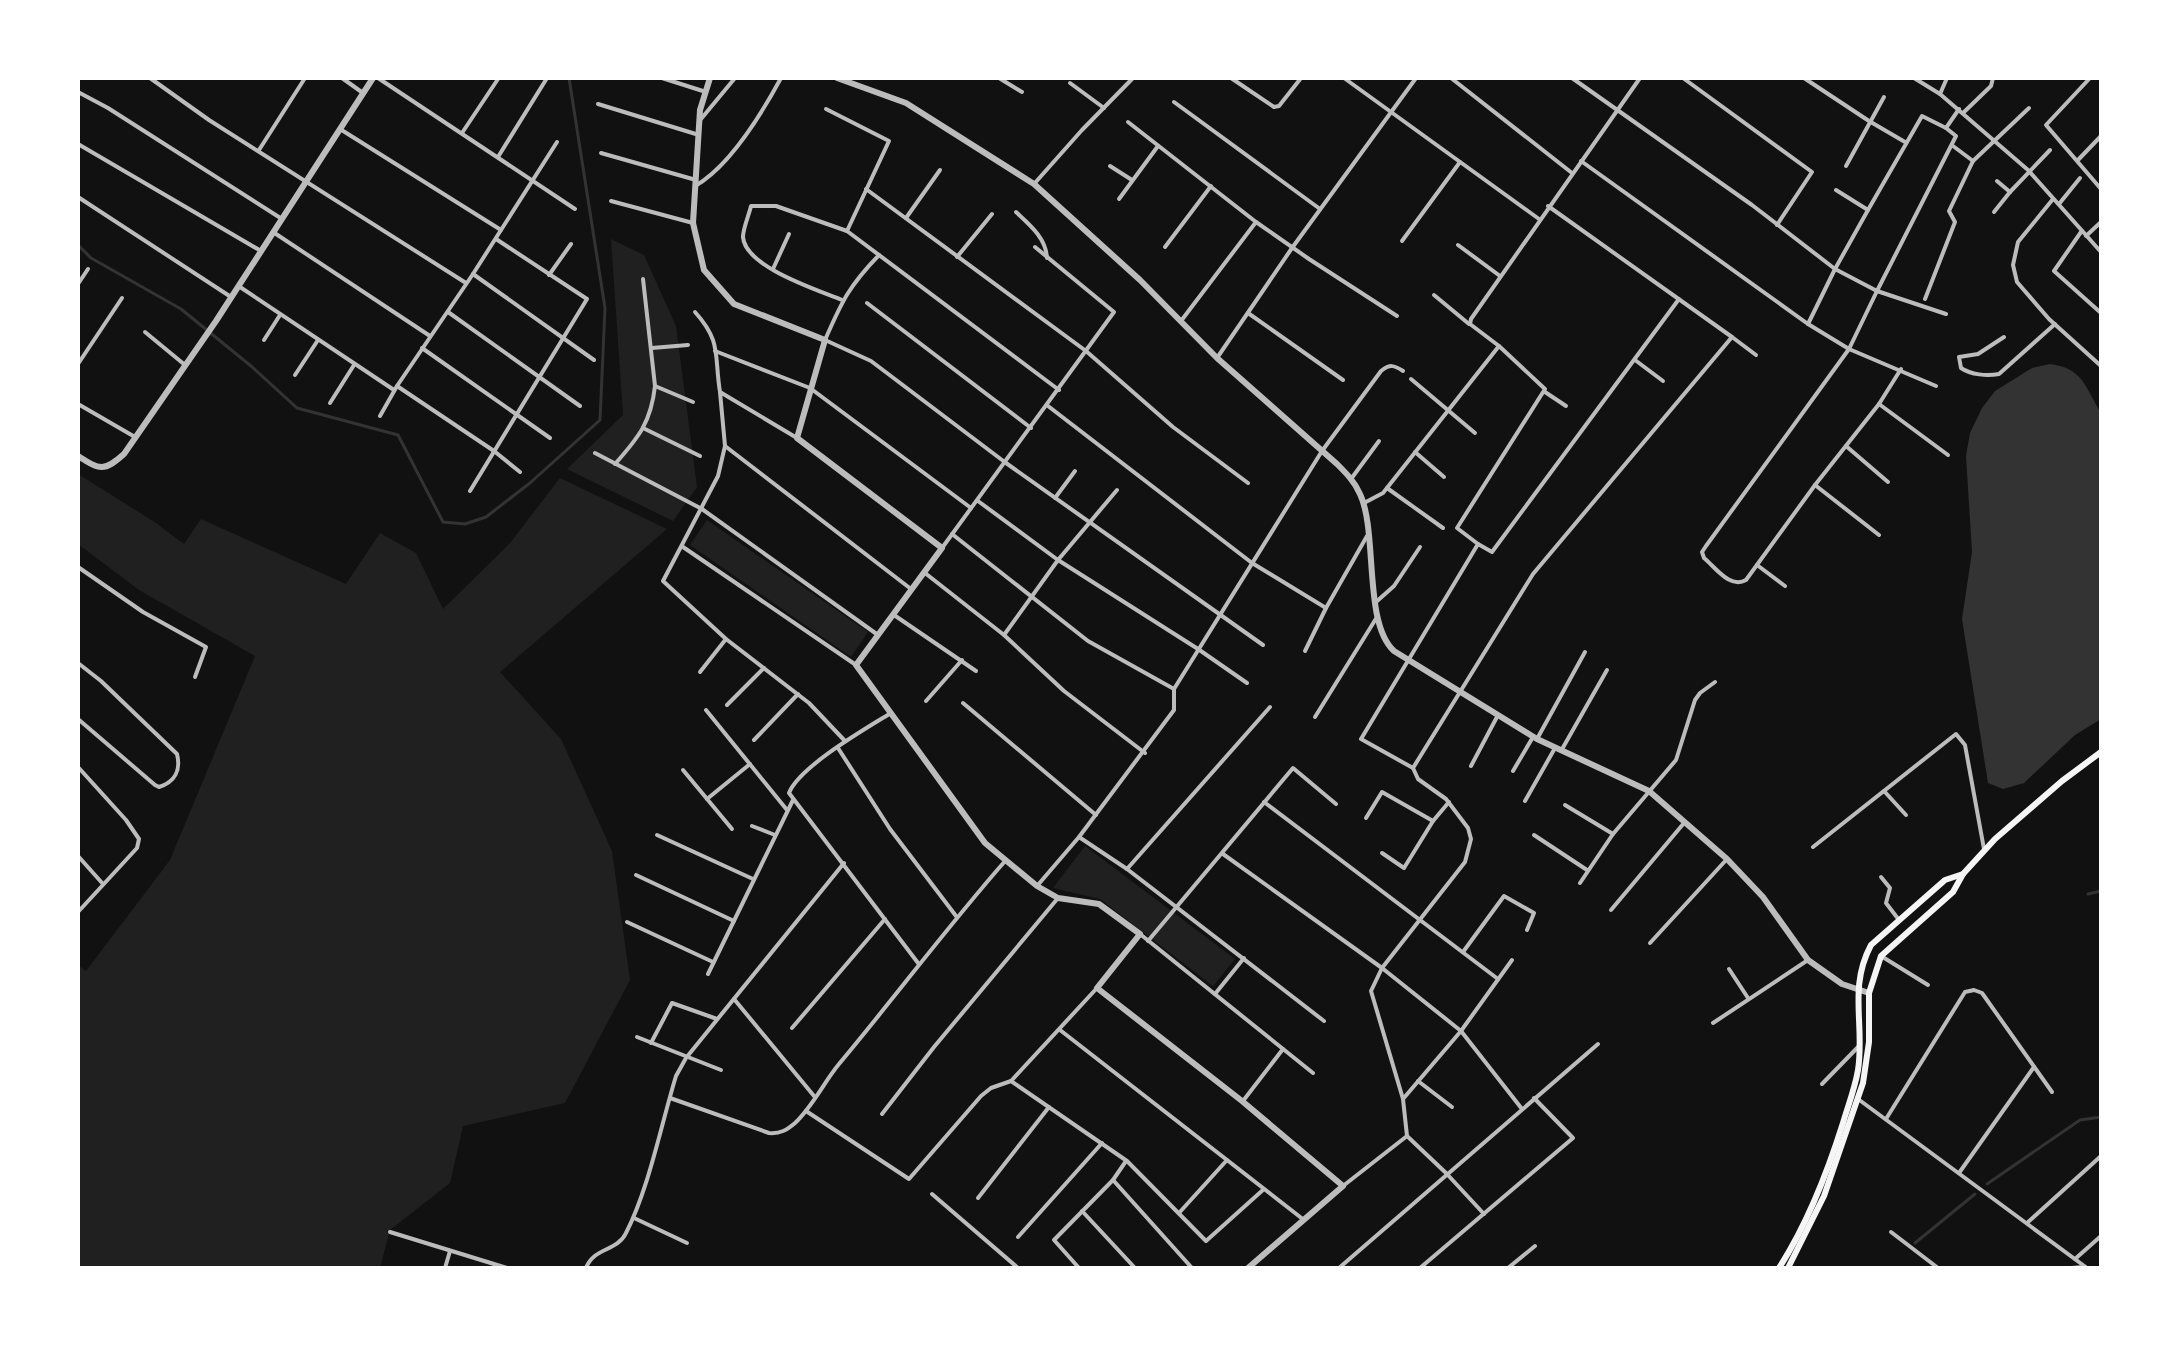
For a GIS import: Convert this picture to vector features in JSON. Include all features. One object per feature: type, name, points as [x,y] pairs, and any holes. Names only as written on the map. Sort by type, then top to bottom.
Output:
[{"type":"main road","points":[[1788,1268],[1819,1209],[1858,1099],[1867,1068],[1869,993],[1881,956],[1953,892],[1963,874],[1984,851],[2062,781],[2101,752]]},
{"type":"main road","points":[[1779,1268],[1798,1239],[1833,1155],[1858,1071],[1857,990],[1871,945],[1945,880],[1963,874]]},
{"type":"street","points":[[150,78],[158,80],[306,182],[466,283]]},
{"type":"street","points":[[259,151],[305,78]]},
{"type":"street","points":[[342,78],[363,93]]},
{"type":"street","points":[[78,456],[103,468],[124,454],[216,321],[375,78],[575,209]]},
{"type":"street","points":[[498,157],[547,78]]},
{"type":"street","points":[[662,78],[706,92]]},
{"type":"street","points":[[710,78],[699,121],[693,223],[704,270],[734,304],[871,361],[1006,463],[1263,645]]},
{"type":"street","points":[[699,121],[735,78]]},
{"type":"street","points":[[601,153],[696,183],[718,169],[767,103],[781,78]]},
{"type":"street","points":[[837,78],[906,103],[1034,184],[1217,358],[1351,479],[1364,503],[1378,616],[1389,646],[1535,738],[1649,791],[1727,859],[1763,897],[1808,960],[1842,984],[1869,993]]},
{"type":"street","points":[[999,78],[1022,92]]},
{"type":"street","points":[[1034,184],[1133,78]]},
{"type":"street","points":[[1231,78],[1274,107],[1279,106],[1301,78]]},
{"type":"street","points":[[1344,78],[1539,219]]},
{"type":"street","points":[[1217,358],[1390,110],[1416,78]]},
{"type":"street","points":[[1451,78],[1572,173]]},
{"type":"street","points":[[1572,78],[1835,269],[1877,291],[1946,314]]},
{"type":"street","points":[[1470,324],[1539,219],[1640,78]]},
{"type":"street","points":[[1683,78],[1812,172],[1777,225]]},
{"type":"street","points":[[1804,78],[1905,142]]},
{"type":"street","points":[[1914,78],[1940,94],[2028,170],[2101,252]]},
{"type":"street","points":[[1940,94],[1947,78]]},
{"type":"street","points":[[1946,128],[1991,86],[1993,78]]},
{"type":"street","points":[[2090,78],[2046,125],[2101,189]]},
{"type":"street","points":[[462,134],[498,79]]},
{"type":"street","points":[[1070,83],[1104,108]]},
{"type":"street","points":[[78,92],[282,219]]},
{"type":"street","points":[[1846,166],[1884,97]]},
{"type":"street","points":[[1174,102],[1320,209]]},
{"type":"street","points":[[598,104],[699,135]]},
{"type":"street","points":[[1925,299],[1955,222],[1949,211],[1973,161],[2029,108]]},
{"type":"street","points":[[826,109],[889,141],[847,231]]},
{"type":"street","points":[[1808,324],[1835,269],[1922,116],[1946,128],[1956,136],[1952,146],[1849,349],[1702,552],[1704,558],[1733,583],[1740,584],[1746,580],[1879,404],[1901,369]]},
{"type":"street","points":[[1128,122],[1292,248],[1397,316]]},
{"type":"street","points":[[340,129],[501,230]]},
{"type":"street","points":[[2078,160],[2101,136]]},
{"type":"street","points":[[380,416],[395,388],[448,312],[557,142]]},
{"type":"street","points":[[78,144],[261,251]]},
{"type":"street","points":[[1119,199],[1159,146]]},
{"type":"street","points":[[1952,146],[1973,161]]},
{"type":"street","points":[[1994,212],[2028,170],[2050,150]]},
{"type":"street","points":[[1402,241],[1460,161]]},
{"type":"street","points":[[1581,161],[1808,324],[1849,349],[1936,386]]},
{"type":"street","points":[[1110,166],[1133,181]]},
{"type":"street","points":[[906,218],[940,170]]},
{"type":"street","points":[[2058,204],[2080,178]]},
{"type":"street","points":[[1997,181],[2010,192]]},
{"type":"street","points":[[1165,247],[1211,186]]},
{"type":"street","points":[[866,189],[1086,351],[1173,427],[1248,483]]},
{"type":"street","points":[[1836,190],[1868,210]]},
{"type":"street","points":[[78,197],[231,297]]},
{"type":"street","points":[[2053,199],[2018,242],[2013,265],[2017,282],[2055,324],[2101,366]]},
{"type":"street","points":[[611,201],[693,223]]},
{"type":"street","points":[[842,300],[763,265],[749,251],[743,238],[751,206],[776,206],[847,231],[1059,390]]},
{"type":"street","points":[[1548,206],[1756,355]]},
{"type":"street","points":[[1016,212],[1036,230],[1047,248],[1047,258]]},
{"type":"street","points":[[957,257],[992,214]]},
{"type":"street","points":[[1181,321],[1256,222]]},
{"type":"street","points":[[2101,222],[2084,233],[2054,271],[2101,313]]},
{"type":"street","points":[[273,232],[430,336]]},
{"type":"street","points":[[773,269],[789,234]]},
{"type":"street","points":[[470,491],[587,299],[496,239]]},
{"type":"street","points":[[549,275],[571,244]]},
{"type":"street","points":[[1458,245],[1500,276]]},
{"type":"street","points":[[856,665],[1114,312],[1035,247]]},
{"type":"street","points":[[797,438],[825,340],[842,300],[854,281],[879,255]]},
{"type":"street","points":[[78,284],[88,269]]},
{"type":"street","points":[[473,274],[594,360]]},
{"type":"street","points":[[615,464],[643,428],[651,411],[655,386],[643,279]]},
{"type":"street","points":[[238,286],[494,451],[520,472]]},
{"type":"street","points":[[1434,295],[1499,346],[1545,391],[1566,406]]},
{"type":"street","points":[[78,364],[122,298]]},
{"type":"street","points":[[1545,391],[1457,528],[1492,552],[1679,299]]},
{"type":"street","points":[[867,303],[1031,428]]},
{"type":"street","points":[[448,312],[580,406]]},
{"type":"street","points":[[695,312],[710,329],[715,351],[725,446],[718,476],[663,581],[726,639],[798,694],[845,741]]},
{"type":"street","points":[[1248,313],[1343,380]]},
{"type":"street","points":[[264,340],[281,314]]},
{"type":"street","points":[[2004,337],[1978,354],[1959,357],[1961,368],[1966,372],[1990,376],[1999,374],[2055,324]]},
{"type":"street","points":[[145,332],[185,365]]},
{"type":"street","points":[[1413,768],[1533,574],[1732,337]]},
{"type":"street","points":[[295,375],[318,339]]},
{"type":"street","points":[[652,348],[688,345]]},
{"type":"street","points":[[1364,503],[1387,488],[1499,346]]},
{"type":"street","points":[[422,348],[550,438]]},
{"type":"street","points":[[715,351],[810,388],[971,508]]},
{"type":"street","points":[[1635,360],[1663,381]]},
{"type":"street","points":[[330,403],[355,364]]},
{"type":"street","points":[[1037,886],[1145,753],[1174,710],[1174,689],[1322,451],[1381,371],[1388,365],[1403,371]]},
{"type":"street","points":[[1411,379],[1475,433]]},
{"type":"street","points":[[655,386],[693,402]]},
{"type":"street","points":[[720,392],[797,438],[942,548]]},
{"type":"street","points":[[78,404],[135,437]]},
{"type":"street","points":[[1879,404],[1948,455]]},
{"type":"street","points":[[1048,406],[1252,563],[1326,608]]},
{"type":"street","points":[[643,428],[700,456]]},
{"type":"street","points":[[1351,479],[1379,441]]},
{"type":"street","points":[[725,446],[913,590]]},
{"type":"street","points":[[1846,446],[1888,482]]},
{"type":"street","points":[[1415,452],[1444,477]]},
{"type":"street","points":[[595,453],[702,509],[878,635]]},
{"type":"street","points":[[1055,498],[1075,471]]},
{"type":"street","points":[[1815,485],[1879,535]]},
{"type":"street","points":[[1387,488],[1443,528]]},
{"type":"street","points":[[1004,635],[1029,597],[1117,490]]},
{"type":"street","points":[[978,501],[1058,560],[1247,683]]},
{"type":"street","points":[[952,534],[1088,641],[1174,689]]},
{"type":"street","points":[[1305,651],[1367,536]]},
{"type":"street","points":[[1478,544],[1361,739],[1413,768],[1418,779],[1449,802],[1468,828],[1471,839],[1465,862],[1382,968],[1371,991],[1403,1099],[1407,1136],[1484,1214]]},
{"type":"street","points":[[682,546],[856,665],[985,843],[1037,886],[1058,898],[1099,904],[1313,1073]]},
{"type":"street","points":[[1376,602],[1394,586],[1420,547]]},
{"type":"street","points":[[1757,565],[1785,586]]},
{"type":"street","points":[[78,567],[143,612],[206,647],[195,677]]},
{"type":"street","points":[[925,573],[1004,635],[1064,691],[1145,753]]},
{"type":"street","points":[[894,615],[976,671]]},
{"type":"street","points":[[1315,717],[1378,616]]},
{"type":"street","points":[[700,672],[726,639]]},
{"type":"street","points":[[1513,771],[1585,652]]},
{"type":"street","points":[[926,701],[962,660]]},
{"type":"street","points":[[78,663],[177,754],[177,774],[169,784],[155,785],[78,719]]},
{"type":"street","points":[[727,705],[764,668]]},
{"type":"street","points":[[1525,801],[1607,670]]},
{"type":"street","points":[[1580,883],[1613,834],[1661,780],[1680,752],[1695,700],[1715,682]]},
{"type":"street","points":[[754,740],[798,694]]},
{"type":"street","points":[[963,703],[1096,815]]},
{"type":"street","points":[[1127,869],[1270,707]]},
{"type":"street","points":[[706,710],[787,810]]},
{"type":"street","points":[[891,713],[845,741],[789,793],[918,963]]},
{"type":"street","points":[[1471,766],[1498,715]]},
{"type":"street","points":[[1813,847],[1956,734],[1965,745],[1984,851]]},
{"type":"street","points":[[838,747],[890,829],[956,916]]},
{"type":"street","points":[[707,799],[750,764]]},
{"type":"street","points":[[78,767],[139,839],[137,848],[78,912]]},
{"type":"street","points":[[1148,941],[1293,768],[1336,804]]},
{"type":"street","points":[[683,770],[732,829]]},
{"type":"street","points":[[1884,791],[1906,815]]},
{"type":"street","points":[[1366,818],[1384,792],[1433,821]]},
{"type":"street","points":[[708,974],[793,800]]},
{"type":"street","points":[[1264,802],[1498,979]]},
{"type":"street","points":[[1382,853],[1404,868],[1433,821],[1449,802]]},
{"type":"street","points":[[1565,805],[1613,834]]},
{"type":"street","points":[[1611,910],[1684,822]]},
{"type":"street","points":[[752,826],[775,835]]},
{"type":"street","points":[[657,835],[754,879]]},
{"type":"street","points":[[1534,835],[1587,870]]},
{"type":"street","points":[[1079,837],[1127,869],[1324,1021]]},
{"type":"street","points":[[1223,854],[1382,968],[1461,1031],[1522,1109]]},
{"type":"street","points":[[78,856],[103,884]]},
{"type":"street","points":[[1650,943],[1727,859]]},
{"type":"street","points":[[670,1098],[769,1133],[785,1131],[806,1111],[918,963],[1006,860]]},
{"type":"street","points":[[586,1268],[597,1252],[618,1244],[634,1218],[676,1076],[686,1058],[844,863]]},
{"type":"street","points":[[636,875],[734,921]]},
{"type":"street","points":[[1881,877],[1890,888],[1886,903],[1899,920]]},
{"type":"street","points":[[1463,952],[1504,896],[1534,913],[1527,930]]},
{"type":"street","points":[[882,1114],[1058,898]]},
{"type":"street","points":[[792,1028],[885,919]]},
{"type":"street","points":[[627,922],[713,962]]},
{"type":"street","points":[[806,1111],[909,1179],[981,1096],[991,1088],[1011,1081],[1060,1030],[1140,934]]},
{"type":"street","points":[[1881,956],[1928,985]]},
{"type":"street","points":[[1215,994],[1244,958]]},
{"type":"street","points":[[1403,1099],[1461,1031],[1512,960]]},
{"type":"street","points":[[1713,1023],[1808,960]]},
{"type":"street","points":[[1729,969],[1748,998]]},
{"type":"street","points":[[1097,988],[1242,1101],[1343,1186]]},
{"type":"street","points":[[1886,1119],[1965,992],[1974,990],[1982,993],[2052,1092]]},
{"type":"street","points":[[734,999],[815,1096]]},
{"type":"street","points":[[651,1043],[672,1003],[718,1019]]},
{"type":"street","points":[[1060,1030],[1305,1221]]},
{"type":"street","points":[[637,1037],[721,1070]]},
{"type":"street","points":[[1339,1268],[1598,1044]]},
{"type":"street","points":[[1822,1084],[1860,1044]]},
{"type":"street","points":[[1242,1101],[1283,1049]]},
{"type":"street","points":[[1959,1173],[2034,1067]]},
{"type":"street","points":[[1011,1081],[1127,1161],[1206,1241],[1264,1189]]},
{"type":"street","points":[[1418,1081],[1452,1107]]},
{"type":"street","points":[[1420,1268],[1573,1138],[1534,1098]]},
{"type":"street","points":[[1858,1099],[2087,1268]]},
{"type":"street","points":[[978,1198],[1049,1107]]},
{"type":"street","points":[[1248,1268],[1343,1186],[1407,1136]]},
{"type":"street","points":[[1018,1237],[1102,1143]]},
{"type":"street","points":[[2027,1223],[2101,1156]]},
{"type":"street","points":[[1179,1213],[1227,1160]]},
{"type":"street","points":[[1079,1268],[1054,1240],[1113,1180],[1127,1161]]},
{"type":"street","points":[[1113,1180],[1192,1268]]},
{"type":"street","points":[[932,1194],[1018,1268]]},
{"type":"street","points":[[1082,1211],[1135,1268]]},
{"type":"street","points":[[634,1218],[687,1243]]},
{"type":"street","points":[[390,1232],[504,1267]]},
{"type":"street","points":[[1891,1232],[1938,1268]]},
{"type":"street","points":[[2075,1259],[2101,1236]]},
{"type":"street","points":[[1508,1268],[1535,1246]]},
{"type":"street","points":[[445,1268],[450,1250]]},
{"type":"street","points":[[2071,1268],[2087,1268]]},
{"type":"shaded area","points":[[611,239],[644,255],[676,326],[697,487],[673,521],[567,469],[623,415]]},
{"type":"shaded area","points":[[2050,364],[2076,374],[2101,413],[2101,719],[2075,735],[2024,783],[2003,789],[1988,783],[1962,619],[1972,552],[1966,456],[1970,433],[1982,408],[1995,391],[2032,368]]},
{"type":"shaded area","points":[[78,474],[184,544],[201,519],[346,584],[380,533],[416,553],[443,609],[510,543],[560,478],[667,529],[500,672],[561,739],[612,851],[630,980],[565,1103],[463,1126],[450,1183],[390,1230],[380,1268],[78,1268],[78,965],[86,971],[170,860],[255,656],[139,590],[78,544]]},
{"type":"shaded area","points":[[707,520],[868,632],[851,657],[690,545]]},
{"type":"shaded area","points":[[1085,846],[1235,959],[1213,986],[1100,899],[1053,888]]},
{"type":"waterway","points":[[78,245],[91,258],[181,309],[297,408],[398,435],[443,522],[465,524],[486,517],[530,483],[600,420],[605,308],[569,78]]},
{"type":"waterway","points":[[2088,894],[2101,891]]},
{"type":"waterway","points":[[1987,1184],[2080,1120],[2101,1117]]},
{"type":"waterway","points":[[1915,1243],[1975,1194]]}]
